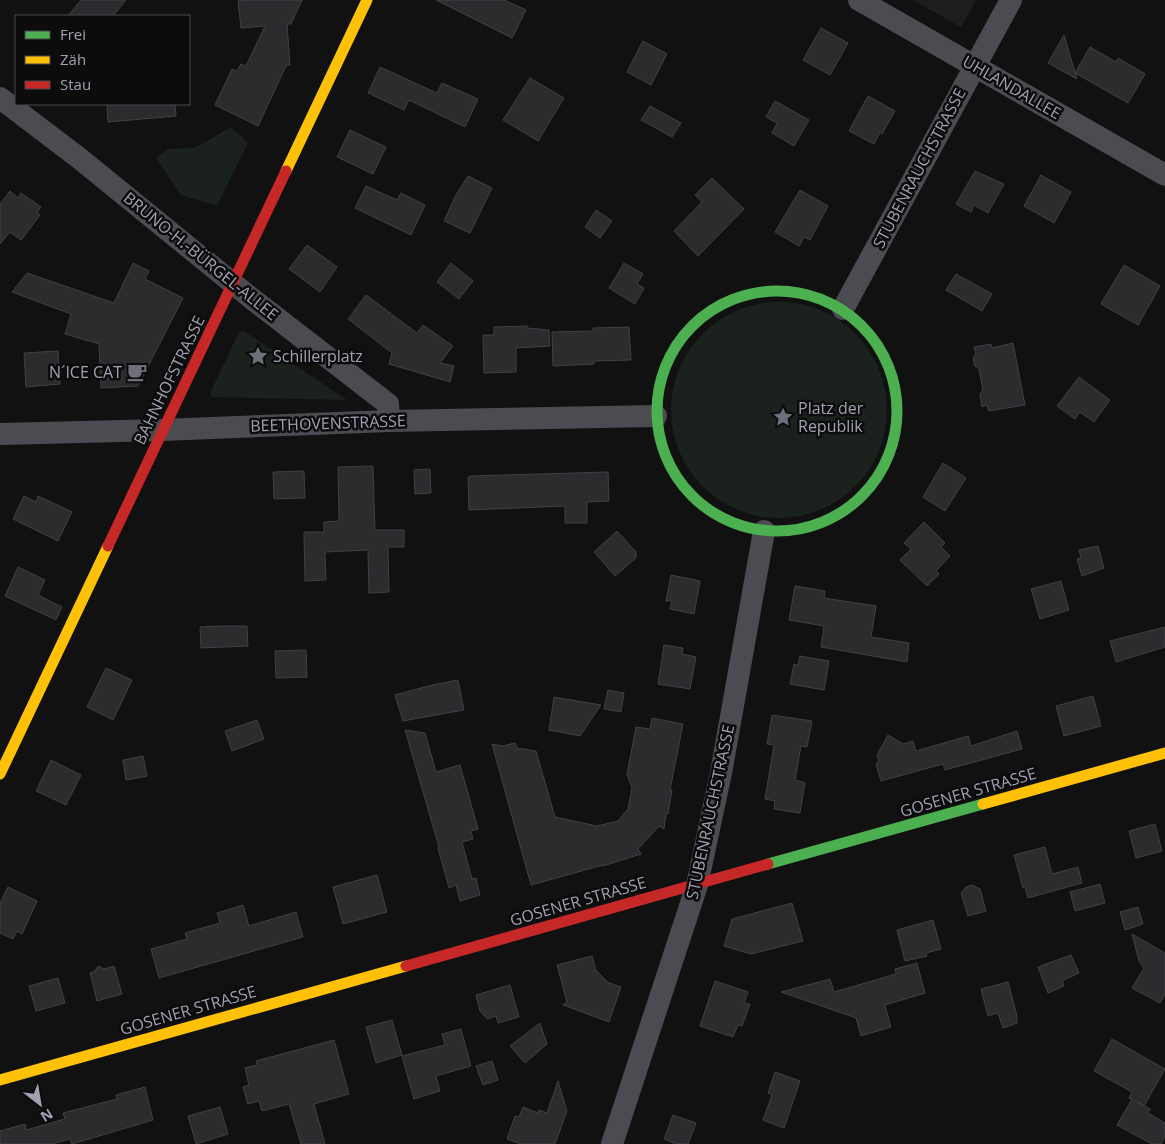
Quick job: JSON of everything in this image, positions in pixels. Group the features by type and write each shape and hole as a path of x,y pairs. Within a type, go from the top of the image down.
{"street":[{"name":"BAHNHOFSTRASSE","path":"0,774 367,0"},
{"name":"UHLANDALLEE","path":"859,0 1165,175"},
{"name":"STUBENRAUCHSTRASSE","path":"843,309 1010,0"},
{"name":"BRUNO-H.-BÜRGEL-ALLEE","path":"0,98 73,153 388,404 389,421"},
{"path":"789,290 821,298 843,309 863,326 879,346 890,369 897,394 897,420 894,441 876,480 847,508 830,519 798,529 764,530 742,526 715,514 698,502 684,487 670,466 660,441 656,416 659,386 668,358 684,333 706,313 721,304 755,292 789,290"},
{"name":"BEETHOVENSTRASSE","path":"0,434 389,421 656,416"},
{"name":"STUBENRAUCHSTRASSE","path":"612,1144 697,885 721,772 764,530"},
{"name":"GOSENER STRASSE","path":"0,1080 1165,753"}],"shaded area":[{"path":"913,0 976,0 961,27"},
{"path":"231,127 248,143 217,206 181,195 156,158 168,149 195,148"},
{"name":"Platz der Republik","path":"790,302 820,310 830,315 848,326 863,341 879,369 887,399 887,421 879,451 863,479 848,494 820,510 800,516 768,518 738,510 728,505 710,494 695,479 679,451 673,431 671,399 679,369 684,359 695,341 710,326 738,310 758,304"},
{"path":"244,331 347,400 211,397 211,391 239,332"}],"building":[{"path":"81,0 126,0 114,15 69,15"},
{"path":"302,0 291,24 287,24 290,65 286,66 258,126 215,105 232,69 237,71 241,64 246,66 265,26 241,28 238,1"},
{"path":"436,0 504,0 526,10 512,38"},
{"path":"821,28 848,43 830,75 803,60"},
{"path":"1064,35 1077,79 1048,63"},
{"path":"643,41 667,54 651,85 627,72"},
{"path":"1090,47 1116,62 1118,58 1145,74 1128,103 1075,73"},
{"path":"380,67 437,93 442,83 478,99 465,127 409,100 404,110 368,93"},
{"path":"530,78 564,98 538,141 503,120"},
{"path":"868,96 895,111 874,144 849,131"},
{"path":"775,101 809,120 794,146 772,133 777,123 766,117"},
{"path":"107,105 175,105 176,116 108,122"},
{"path":"650,106 681,123 672,137 641,120"},
{"path":"350,130 386,147 373,174 337,157"},
{"path":"975,171 1004,184 988,213 974,205 971,212 956,204"},
{"path":"1041,175 1071,192 1054,223 1024,206"},
{"path":"468,176 492,188 470,233 444,221 456,195"},
{"path":"712,178 744,209 698,256 674,231 702,202 695,195"},
{"path":"366,186 397,200 401,193 425,205 411,235 355,208"},
{"path":"800,190 828,206 810,240 804,237 799,246 775,232"},
{"path":"10,191 18,198 21,193 41,207 37,213 40,215 21,240 10,232 0,244 0,204"},
{"path":"596,210 612,221 600,238 585,227"},
{"path":"307,245 337,267 320,292 289,269"},
{"path":"133,263 149,271 145,279 183,298 138,386 101,388 99,344 65,334 71,314 12,292 27,273 114,303"},
{"path":"451,263 473,281 459,299 437,282"},
{"path":"624,263 643,274 637,284 644,288 635,304 609,288"},
{"path":"1124,265 1160,286 1138,325 1101,304"},
{"path":"956,274 992,294 982,311 946,290"},
{"path":"366,295 417,333 423,325 453,346 440,363 454,366 450,382 389,364 392,353 348,319"},
{"path":"527,326 527,328 549,330 550,346 516,348 516,372 484,373 483,335 494,335 494,327"},
{"path":"629,327 631,360 594,361 594,364 553,366 552,332 593,331 593,328"},
{"path":"1013,343 1025,405 989,411 987,405 982,407 980,394 983,390 979,369 975,366 973,358 976,354 974,347 991,344 992,348"},
{"path":"58,351 60,384 26,387 24,353"},
{"path":"1079,377 1110,400 1094,422 1080,412 1075,419 1057,406"},
{"path":"943,463 966,478 945,511 923,497"},
{"path":"373,466 375,530 404,530 404,547 388,547 389,592 369,593 368,550 325,552 326,580 305,581 304,532 324,532 324,522 339,521 338,467"},
{"path":"430,469 431,493 415,494 414,470"},
{"path":"304,471 305,498 274,499 273,472"},
{"path":"608,472 609,501 587,502 587,523 565,523 565,506 469,510 468,477 470,476"},
{"path":"24,496 36,502 38,496 72,512 58,541 13,519"},
{"path":"924,522 945,543 941,547 950,556 936,571 939,574 927,586 900,560 911,549 904,543"},
{"path":"617,531 636,552 636,558 615,576 594,552"},
{"path":"1098,546 1104,568 1082,576 1077,559 1081,558 1079,550"},
{"path":"18,567 45,580 38,595 62,607 56,620 5,596"},
{"path":"671,575 700,581 694,614 670,609 672,601 666,601"},
{"path":"1061,581 1069,610 1040,619 1031,589"},
{"path":"795,586 825,591 824,598 876,606 871,637 909,643 907,662 821,647 824,626 789,620"},
{"path":"247,626 248,646 201,648 200,627"},
{"path":"1165,627 1165,647 1116,662 1110,641"},
{"path":"664,645 683,648 682,654 696,657 690,689 658,684"},
{"path":"306,650 307,677 276,678 275,651"},
{"path":"800,656 829,661 824,690 790,684 794,664 798,665"},
{"path":"106,668 132,680 113,720 87,707"},
{"path":"458,680 464,710 403,721 395,695"},
{"path":"608,690 624,693 621,712 604,709"},
{"path":"1093,696 1101,726 1064,736 1056,706"},
{"path":"554,697 601,705 580,736 549,730"},
{"path":"772,715 812,721 807,747 801,746 795,780 805,783 800,813 774,809 775,801 765,799 774,745 767,744"},
{"path":"652,718 683,724 664,829 659,826 638,849 641,854 531,885 492,744 503,746 515,743 517,748 536,751 555,817 597,826 618,821 628,809 632,788 627,774 636,727 650,729"},
{"path":"257,720 264,739 232,751 225,731"},
{"path":"405,730 425,733 436,772 460,765 478,829 471,831 473,839 462,842 472,879 476,878 480,895 460,901 456,885 449,888"},
{"path":"1017,731 1022,749 945,770 943,764 881,781 876,764 879,761 877,755 888,735 903,744 913,741 916,751 968,736 971,746"},
{"path":"143,756 147,776 126,780 123,760"},
{"path":"51,760 81,775 66,805 36,791"},
{"path":"1155,824 1162,851 1136,858 1129,831"},
{"path":"1045,847 1052,874 1078,867 1082,883 1028,898 1025,887 1023,888 1014,855"},
{"path":"377,875 387,912 343,924 333,887"},
{"path":"1100,884 1105,903 1075,911 1070,892"},
{"path":"972,885 980,889 986,911 968,916 961,893 966,887"},
{"path":"8,887 37,901 22,934 17,931 13,939 0,933 0,903"},
{"path":"792,903 803,941 751,954 724,946 732,919"},
{"path":"243,905 249,926 296,912 303,937 159,978 151,949 187,939 185,933 220,923 217,913"},
{"path":"1138,907 1143,924 1125,930 1120,912"},
{"path":"933,920 941,949 926,953 927,956 905,961 897,930"},
{"path":"1132,934 1165,953 1165,994 1160,1003 1132,988 1144,968 1139,961"},
{"path":"1071,955 1079,973 1062,981 1064,986 1048,993 1038,967"},
{"path":"592,956 596,970 607,982 621,987 609,1022 563,1005 567,1002 557,965"},
{"path":"917,963 925,993 885,1005 891,1027 861,1036 856,1018 781,992 830,979 834,992 896,974 895,969"},
{"path":"98,966 104,969 114,966 122,994 97,1001 90,973 95,971"},
{"path":"58,978 65,1003 36,1011 29,986"},
{"path":"715,981 748,992 744,1003 750,1004 742,1026 738,1025 733,1037 700,1026"},
{"path":"1008,982 1017,1016 1017,1023 1003,1028 998,1013 988,1016 981,989"},
{"path":"510,985 519,1017 498,1023 496,1016 487,1019 480,1011 476,995"},
{"path":"392,1020 402,1055 376,1063 366,1027"},
{"path":"540,1023 547,1044 525,1063 510,1046"},
{"path":"461,1029 471,1066 436,1076 440,1091 414,1099 402,1056 445,1045 442,1034"},
{"path":"1112,1039 1165,1069 1144,1106 1150,1109 1148,1113 1165,1123 1165,1136 1161,1144 1152,1144 1117,1125 1132,1099 1129,1098 1132,1092 1094,1071"},
{"path":"334,1040 349,1094 314,1104 325,1144 301,1144 289,1104 262,1111 259,1101 248,1104 243,1087 249,1085 245,1068 257,1065 256,1061"},
{"path":"492,1061 498,1080 483,1085 476,1066"},
{"path":"775,1072 800,1081 784,1128 763,1120 772,1095 768,1093"},
{"path":"558,1081 567,1111 555,1144 521,1144 507,1139 515,1116 519,1117 523,1107 538,1113 539,1110 547,1113"},
{"path":"145,1087 153,1120 72,1144 70,1139 53,1144 0,1144 0,1131 25,1124 26,1130 65,1119 63,1113 117,1099 116,1095"},
{"path":"220,1107 228,1134 196,1144 188,1116"},
{"path":"673,1115 696,1123 688,1144 676,1144 664,1139"}],"traffic: fast":[{"path":"765,291 789,291 812,296 834,305 862,326 877,344 888,365 895,388 897,411 895,434 888,457 877,478 862,496 834,517 812,526 789,531 765,531 742,526 720,517 701,504 684,487 671,468 662,446 657,423 657,399 662,376 671,354 684,335 701,318 720,305 742,296 765,291"},
{"path":"768,864 983,804"}],"traffic: slow":[{"path":"286,171 367,0"},
{"path":"0,774 108,546"},
{"path":"983,804 1165,753"},
{"path":"0,1080 406,966"}],"traffic: jam":[{"path":"108,546 286,171"},
{"path":"406,966 768,864"}],"place":[{"name":"Schillerplatz","path":"258,356"},
{"name":"N´ICE CAT","path":"137,372"},
{"name":"Platz der Republik","path":"783,417"}]}
